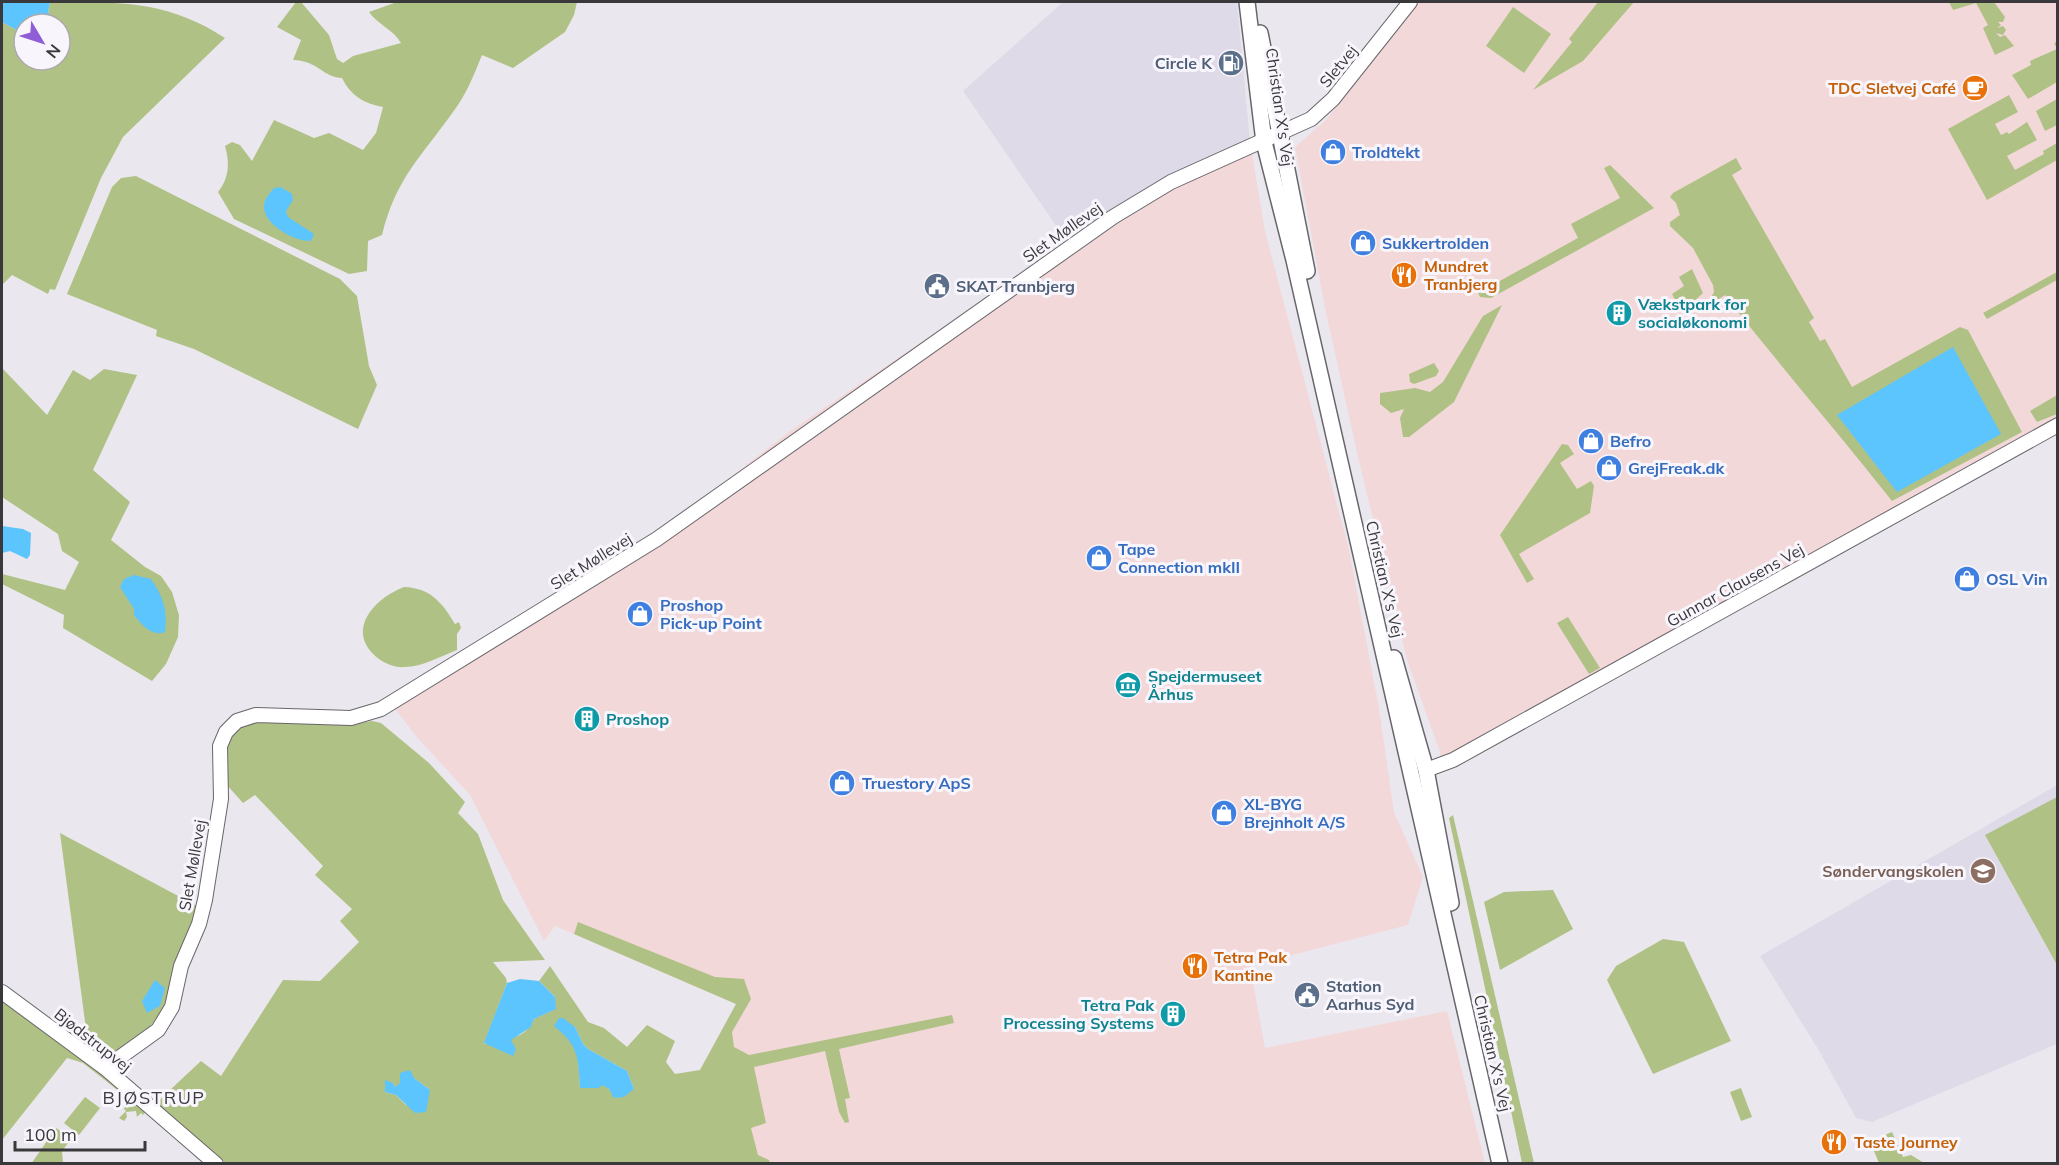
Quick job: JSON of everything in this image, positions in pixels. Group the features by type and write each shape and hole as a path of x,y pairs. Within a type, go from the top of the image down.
{"main road":[{"name":"Christian X's Vej","path":"1247,2 1264,142 1294,260 1500,1164"},
{"name":"Christian X's Vej","path":"1255,2 1279,136 1392,646 1426,770 1454,920 1510,1164"},
{"path":"1385,660 1416,763 1426,770 1418,777 1415,790"}],"street":[{"name":"Sletvej","path":"1264,142 1311,119 1327,105 1410,2"},
{"name":"Slet Møllevej","path":"105,1068 158,1030 172,1007 181,966 199,924 205,900 221,799 220,746 226,732 237,721 256,715 275,714 351,718 381,709 657,539 1113,217 1171,182 1264,142"},
{"name":"Gunnar Clausens Vej","path":"1426,770 1453,760 2058,425"},
{"name":"Bjødstrupvej","path":"2,992 105,1068 216,1164"}],"shaded area":[{"path":"1063,2 1237,2 1250,142 1068,243 963,91"},
{"path":"1418,2 2057,2 2057,425 1442,766 1440,752 1407,660 1358,457 1325,308 1295,147 1326,120"},
{"path":"1250,142 1265,231 1349,550 1379,708 1394,812 1423,877 1408,925 1250,966 1265,1048 1447,1011 1485,1163 714,1163 700,1070 736,1004 555,926 544,941 470,795 415,735 388,699 660,532 790,431 1027,271"},
{"name":"Søndervangskolen","path":"2057,785 2057,1044 1872,1122 1856,1118 1818,1049 1760,956"}],"green space":[{"path":"50,2 98,2 142,6 183,16 225,38 123,137 101,178 55,290 50,289 48,294 12,275 2,285 2,22 12,27 12,72 72,72 72,12 48,12"},
{"path":"296,2 301,2 329,35 337,59 343,63 353,56 401,43 369,12 397,2 577,2 574,15 565,32 513,68 482,55 462,99 402,183 394,198 382,235 368,241 367,271 349,274 234,219 218,192 228,170 225,146 232,142 240,145 252,161 274,120 314,138 329,133 363,150 376,133 383,107 358,98 342,78 330,75 309,63 293,60 301,40 277,27"},
{"path":"1598,2 1634,2 1583,61 1533,90 1572,42 1569,39"},
{"path":"1949,2 1994,2 2005,17 2003,22 1998,22 2001,25 1997,28 2003,26 2006,30 2003,35 1996,33 2000,37 2005,35 2014,46 1995,55 1983,28 1988,25 1976,3 1953,10"},
{"path":"1513,7 1551,34 1524,73 1486,46"},
{"path":"2057,49 2057,82 2028,99 2012,75 2031,65 2030,61"},
{"path":"2009,95 2018,112 1995,124 2001,135 2007,132 2009,134 2027,122 2037,140 2007,156 2015,170 2044,154 2043,151 2057,143 2057,160 1987,200 1948,129"},
{"path":"2057,99 2057,125 2045,131 2036,111"},
{"path":"1736,158 1742,169 1732,175 1814,318 1809,322 1820,341 1825,339 1852,387 1960,327 1968,330 2022,432 1892,501 1725,295 1710,305 1708,303 1714,292 1713,285 1693,248 1670,226 1670,222 1680,215 1676,203 1670,197 1673,193"},
{"path":"1610,165 1654,208 1491,298 1480,297 1478,293 1578,238 1571,224 1620,198 1604,168"},
{"path":"136,176 340,279 357,296 369,366 377,385 358,429 194,349 156,336 157,330 67,294 112,187 121,178"},
{"path":"1692,269 1703,293 1682,312 1672,294 1684,286 1679,277"},
{"path":"2057,272 2057,280 1987,319 1983,313"},
{"path":"1502,305 1454,402 1409,437 1403,437 1400,418 1404,409 1391,413 1380,404 1380,393 1415,388 1430,392 1443,382 1483,316"},
{"path":"1434,363 1439,371 1436,376 1414,384 1410,382 1409,374"},
{"path":"2,368 47,415 73,370 90,380 104,369 137,375 93,470 130,502 111,540 145,567 161,576 172,592 179,615 178,637 166,664 152,681 63,628 64,615 2,584 2,574 65,590 79,562 62,551 58,534 2,497"},
{"path":"2057,395 2057,414 2037,422 2030,411"},
{"path":"1562,444 1568,445 1574,454 1560,463 1577,489 1591,481 1594,486 1590,513 1519,554 1534,579 1527,583 1500,535"},
{"path":"404,587 428,593 440,603 455,624 459,622 461,628 457,634 457,650 425,663 402,667 382,661 369,649 363,628 367,617 382,600"},
{"path":"1568,617 1600,668 1589,674 1557,623"},
{"path":"256,721 347,725 372,721 381,723 429,763 465,802 458,813 478,834 503,900 545,960 493,962 506,978 507,983 484,1044 520,1035 531,1026 534,1019 555,1009 555,997 539,981 550,966 588,1022 604,1028 627,1047 647,1025 675,1041 666,1062 675,1074 700,1070 736,1004 574,934 578,922 715,977 744,979 751,999 732,1032 734,1047 749,1055 952,1015 954,1023 839,1049 850,1098 845,1099 849,1122 845,1123 839,1112 825,1051 754,1067 766,1123 751,1128 758,1155 769,1160 770,1163 225,1163 155,1104 201,1061 221,1076 283,980 320,981 359,942 340,921 352,909 315,875 323,866 255,795 243,803 226,784 228,744 231,736 245,725","holes":["575,1027 588,1049 627,1071 634,1089 615,1098 602,1084 599,1088 580,1088 578,1055 571,1039","414,1078 430,1090 406,1105 396,1095 385,1092 393,1083 395,1088"]},
{"path":"2057,797 2057,965 1985,835"},
{"path":"1453,815 1534,1163 1522,1163 1449,818"},
{"path":"60,833 197,906 182,966 165,1004 141,1036 125,1048 109,1055 96,1053 76,1038 86,1029"},
{"path":"1553,890 1573,929 1500,970 1484,902 1504,892"},
{"path":"1663,939 1684,942 1731,1041 1653,1074 1607,980 1616,966"},
{"path":"2,1000 25,1013 148,1108 143,1115 141,1113 137,1117 136,1111 126,1112 127,1117 124,1121 119,1118 126,1111 124,1109 129,1099 83,1063 67,1058 2,1140"},
{"path":"1741,1088 1752,1117 1741,1121 1730,1092"},
{"path":"85,1097 100,1108 79,1135 64,1123"},
{"path":"56,1128 72,1138 62,1151 63,1163 31,1164"},
{"path":"1892,1132 1903,1157 1911,1155 1924,1163 1879,1163 1871,1144 1873,1140"}],"water":[{"path":"2,2 50,2 48,12 12,12 12,27 2,22"},
{"path":"281,187 292,194 293,200 286,211 288,217 314,234 311,241 304,241 289,235 268,219 265,212 265,200 274,188"},
{"path":"1953,347 2001,434 1897,492 1837,415"},
{"path":"2,526 23,529 31,533 30,555 27,559 10,551 2,553"},
{"path":"134,575 151,579 159,592 165,610 165,632 152,631 134,615 134,609 120,587 124,579"},
{"path":"520,979 539,981 555,997 556,1009 534,1019 531,1027 511,1040 516,1049 513,1056 484,1043 507,983"},
{"path":"155,980 165,988 160,1006 147,1013 142,1001"},
{"path":"559,1018 563,1018 575,1027 588,1049 627,1071 634,1089 624,1097 614,1098 609,1089 602,1085 599,1088 580,1088 576,1053 573,1046 554,1026"},
{"path":"410,1070 414,1078 430,1090 426,1112 415,1113 396,1095 385,1092 385,1080 393,1083 395,1087 400,1083 400,1073"}],"place":[{"name":"Circle K","path":"1231,63"},
{"name":"TDC Sletvej Café","path":"1975,88"},
{"name":"Troldtekt","path":"1333,152"},
{"name":"Sukkertrolden","path":"1363,243"},
{"name":"Mundret Tranbjerg","path":"1404,275"},
{"name":"SKAT Tranbjerg","path":"937,286"},
{"name":"Vækstpark for socialøkonomi","path":"1619,313"},
{"name":"Befro","path":"1591,441"},
{"name":"GrejFreak.dk","path":"1609,468"},
{"name":"Tape Connection mkII","path":"1099,558"},
{"name":"OSL Vin","path":"1967,579"},
{"name":"Proshop Pick-up Point","path":"640,614"},
{"name":"Spejdermuseet Århus","path":"1128,685"},
{"name":"Proshop","path":"587,719"},
{"name":"Truestory ApS","path":"842,783"},
{"name":"XL-BYG Brejnholt A/S","path":"1224,813"},
{"name":"Søndervangskolen","path":"1983,871"},
{"name":"Tetra Pak Kantine","path":"1195,966"},
{"name":"Station Aarhus Syd","path":"1307,995"},
{"name":"Tetra Pak Processing Systems","path":"1173,1014"},
{"name":"Taste Journey","path":"1834,1142"}],"district":[{"name":"BJØSTRUP","path":"154,1098"}]}
